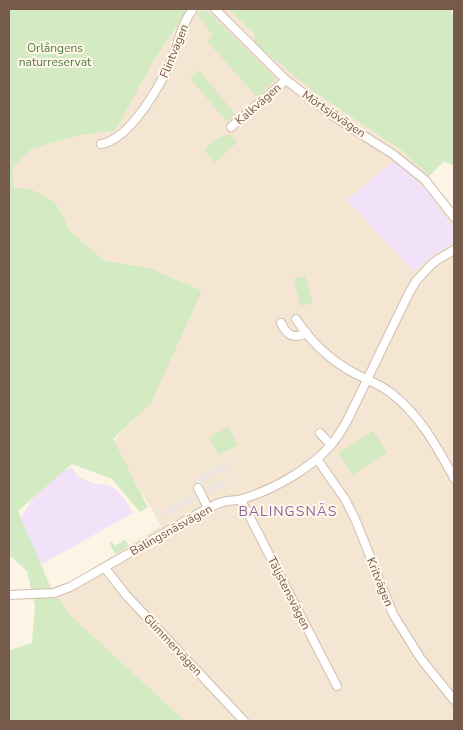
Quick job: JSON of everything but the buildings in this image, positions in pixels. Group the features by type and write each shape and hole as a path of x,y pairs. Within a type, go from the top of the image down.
{"street":[{"name":"Flintvägen","path":"101,144 118,137 157,96 184,24 194,9"},
{"name":"Mörtsjövägen","path":"215,9 286,80 333,116 388,151 426,180 454,217"},
{"name":"Kalkvägen","path":"231,127 286,80"},
{"name":"Balingsnäsvägen","path":"9,595 54,593 70,587 208,508 223,502 241,500 279,484 303,470 331,445 348,419 416,281 437,260 454,250"},
{"path":"296,319 318,346 335,361 354,373 385,388 414,413 436,445 454,478"},
{"path":"281,323 290,335 295,336 307,333"},
{"path":"320,432 331,445"},
{"name":"Kritvägen","path":"317,459 345,499 356,521 393,614 421,659 454,700"},
{"path":"198,488 208,508"},
{"name":"Täljstensvägen","path":"241,500 336,686"},
{"name":"Glimmervägen","path":"105,568 126,595 244,721"}],"shaded area":[{"path":"188,9 228,9 314,92 401,150 429,176 454,208 454,721 185,721 71,616 51,588 72,581 161,526 126,465 119,459 113,446 120,433 151,403 202,291 150,268 105,261 71,232 55,202 31,189 14,189 13,154 81,135 115,131 153,62"},
{"path":"394,161 429,193 454,228 454,243 430,257 414,272 347,200"},
{"path":"227,461 230,467 196,485 193,480"},
{"path":"72,467 78,477 95,484 108,485 114,488 123,497 133,513 42,564 17,525 43,481"},
{"path":"225,478 228,483 208,494 205,488"},
{"path":"195,493 198,499 164,517 161,512"}],"green space":[{"name":"Orlångens naturreservat","path":"9,9 188,9 153,62 115,131 81,135 31,149 13,168 14,188 31,189 55,202 71,232 105,261 150,268 202,291 151,403 113,439 148,507 140,512 112,479 72,464 18,511 51,588 71,616 185,721 9,721 9,652 32,643 35,606 27,571 9,555"},
{"path":"205,9 276,79 257,97 207,41 213,35 196,14"},
{"path":"228,9 451,9 454,21 454,166 444,161 429,176 401,150 314,92 255,43 254,33"},
{"path":"199,70 235,114 227,122 190,78"},
{"path":"229,134 237,142 215,163 204,150 215,139"},
{"path":"305,276 313,303 301,306 293,279"},
{"path":"228,427 238,445 219,455 209,437"},
{"path":"373,431 387,452 352,475 338,453"},
{"path":"125,540 129,546 115,554 109,543 112,542 115,546"}],"district":[{"name":"BALINGSNÄS","path":"288,511"}]}
